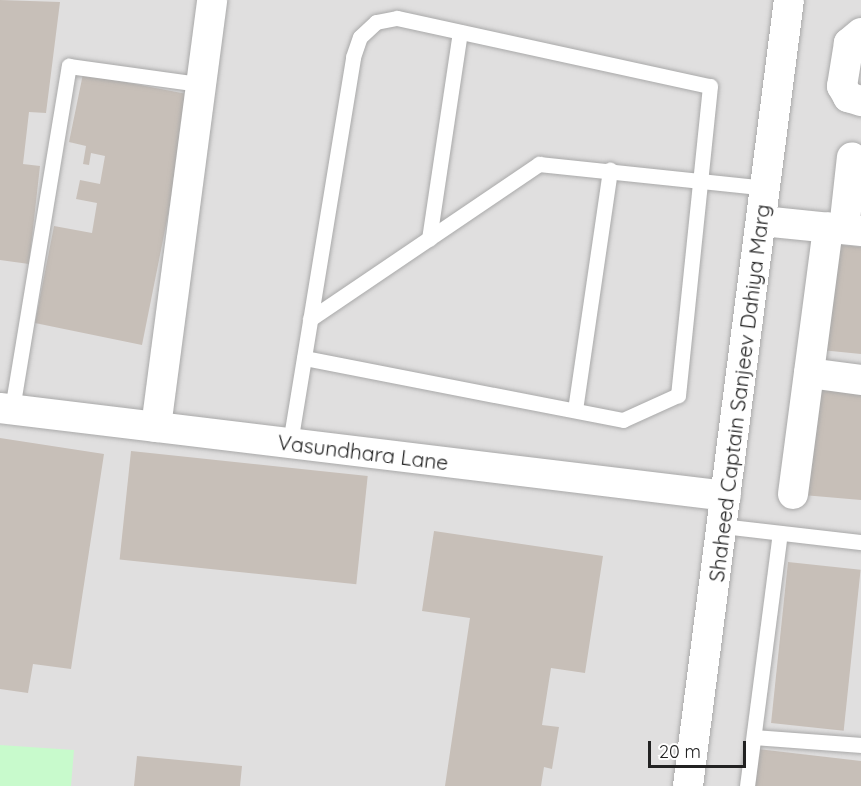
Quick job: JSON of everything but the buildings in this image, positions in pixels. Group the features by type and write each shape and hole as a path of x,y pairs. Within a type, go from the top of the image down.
{"street":[{"path":"156,427 198,84 212,0"},
{"name":"Shaheed Captain Sanjeev Dahiya Marg","path":"688,786 789,0"},
{"path":"861,33 849,43 842,86 848,97 861,101"},
{"path":"793,494 809,373 844,229 852,157"},
{"path":"762,221 844,229"},
{"path":"809,373 861,380"},
{"name":"Vasundhara Lane","path":"6,408 726,496"}],"lane":[{"path":"290,443 353,57 360,37 376,22 397,18 710,86 678,396 623,420 304,358"},
{"path":"429,239 460,32"},
{"path":"6,408 69,66 198,84"},
{"path":"310,319 539,164 701,178 766,188"},
{"path":"575,410 610,170"},
{"path":"722,526 861,542"},
{"path":"747,786 780,533"},
{"path":"754,737 861,745"}],"shaded area":[{"path":"0,0 861,0 861,786 0,786"}],"green space":[{"path":"0,745 74,750 71,786 0,786"}]}
